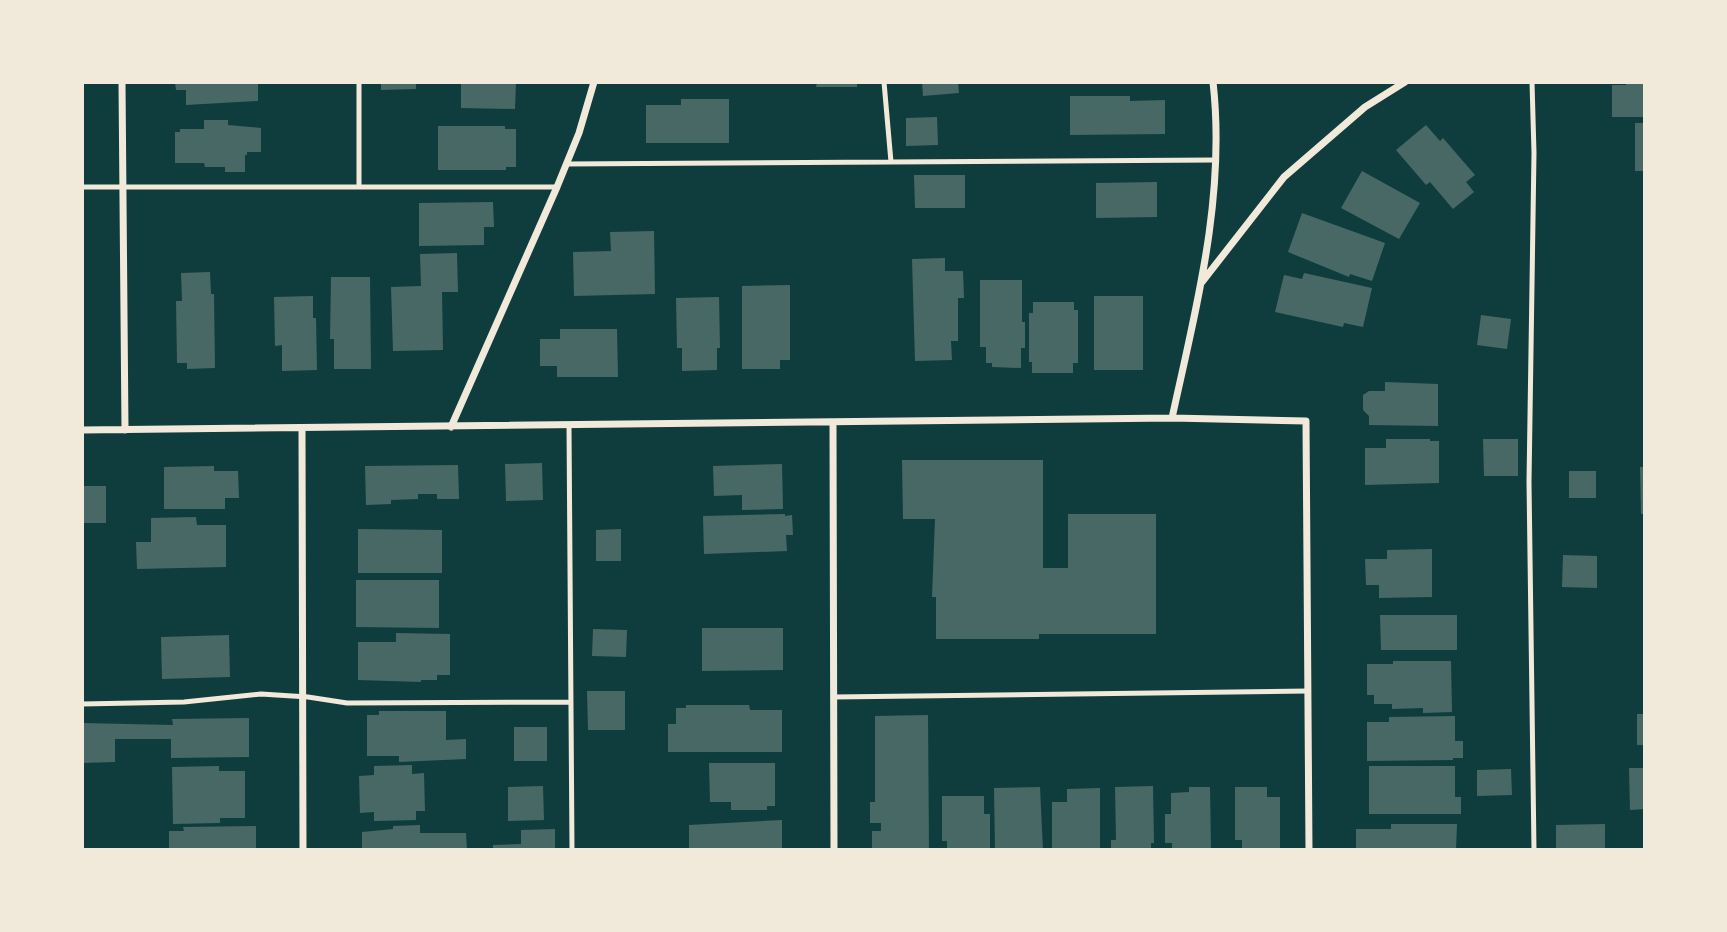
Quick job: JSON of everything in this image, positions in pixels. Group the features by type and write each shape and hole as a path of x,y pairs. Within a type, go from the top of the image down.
{"street":[{"path":"122,82 125,430"},
{"path":"451,427 557,187 579,133 594,82"},
{"path":"1171,418 1202,283 1212,222 1216,134 1213,82"},
{"path":"1202,283 1284,177 1365,107 1405,82"},
{"path":"82,429 1171,418 1306,421 1309,850"},
{"path":"833,422 834,850"},
{"path":"302,428 303,850"}],"lane":[{"path":"359,82 359,187"},
{"path":"884,82 891,162"},
{"path":"1532,82 1534,153 1529,482 1534,850"},
{"path":"566,164 1215,160"},
{"path":"82,187 557,187"},
{"path":"569,425 572,850"},
{"path":"834,697 1308,691"},
{"path":"82,704 184,702 261,694 303,696 347,703 571,702"}],"building":[{"path":"175,82 258,82 258,101 186,105 186,90 176,90"},
{"path":"381,82 416,82 416,89 381,90"},
{"path":"461,82 516,82 515,109 461,108"},
{"path":"817,82 857,82 857,87 816,87"},
{"path":"922,82 958,82 959,93 923,96"},
{"path":"1626,82 1645,82 1645,117 1612,117 1612,85 1626,85"},
{"path":"1070,96 1130,96 1130,101 1165,100 1165,134 1070,135"},
{"path":"681,99 729,99 729,143 646,143 646,105 681,105"},
{"path":"937,117 938,145 906,146 906,118"},
{"path":"204,120 228,120 228,125 261,128 261,152 247,152 245,172 225,172 225,167 205,167 204,163 175,163 175,132 180,132 180,129 204,129"},
{"path":"1635,123 1645,123 1645,171 1635,171"},
{"path":"1426,125 1440,141 1443,138 1475,175 1466,182 1474,192 1453,209 1430,182 1426,185 1396,150"},
{"path":"438,126 505,126 505,129 516,129 516,167 506,167 506,170 438,170"},
{"path":"1362,171 1420,203 1399,239 1341,208"},
{"path":"914,175 965,175 965,208 915,208"},
{"path":"1157,182 1157,217 1096,218 1096,183"},
{"path":"493,202 494,227 484,227 484,245 419,246 419,203"},
{"path":"1302,213 1385,243 1372,281 1350,274 1349,277 1288,252"},
{"path":"654,231 655,294 574,296 573,252 611,251 610,232"},
{"path":"457,253 458,292 442,292 443,350 393,351 391,287 421,286 420,254"},
{"path":"945,258 945,271 963,271 964,298 958,298 958,341 951,341 952,360 915,361 912,259"},
{"path":"210,272 211,294 214,294 215,368 187,369 187,363 177,363 176,301 182,301 181,273"},
{"path":"1304,273 1372,288 1363,327 1344,323 1343,327 1275,312 1284,275 1302,279"},
{"path":"331,277 370,277 371,369 334,369 334,339 330,339"},
{"path":"980,280 1022,280 1025,348 1021,348 1021,368 992,367 992,363 986,363 986,347 980,347"},
{"path":"790,285 790,360 780,360 780,369 742,369 742,286"},
{"path":"313,296 317,370 282,371 282,345 275,346 274,297"},
{"path":"1094,296 1143,296 1143,370 1094,370"},
{"path":"719,297 720,348 717,348 717,370 682,371 682,348 677,348 676,298"},
{"path":"1033,302 1074,302 1074,310 1078,310 1078,363 1073,363 1073,373 1032,373 1032,362 1029,362 1029,313 1033,313"},
{"path":"1481,315 1511,319 1507,349 1477,345"},
{"path":"560,329 617,329 618,377 557,377 557,366 540,366 540,339 560,339"},
{"path":"1385,382 1438,384 1438,426 1369,425 1369,416 1363,410 1363,395 1369,391 1385,391"},
{"path":"1386,439 1439,441 1439,483 1365,485 1365,448 1386,448"},
{"path":"1483,439 1518,439 1518,476 1484,476"},
{"path":"902,460 1043,460 1043,568 1068,568 1068,514 1156,514 1156,634 1039,634 1039,639 936,639 936,597 932,597 935,519 903,519"},
{"path":"542,463 543,500 506,501 505,464"},
{"path":"782,464 783,509 742,510 742,495 714,496 713,466"},
{"path":"458,465 459,499 437,499 437,494 418,494 418,499 391,500 391,504 366,505 365,466"},
{"path":"214,466 214,471 238,471 239,498 225,498 225,509 164,509 164,467"},
{"path":"1640,467 1645,467 1645,514 1641,514"},
{"path":"1569,471 1596,471 1596,498 1569,498"},
{"path":"82,486 106,486 106,523 82,523"},
{"path":"792,515 793,535 786,535 787,551 704,554 703,516"},
{"path":"196,517 197,525 226,525 226,567 137,569 136,542 151,542 151,518"},
{"path":"358,529 442,530 442,573 358,573"},
{"path":"621,529 621,561 596,561 596,530"},
{"path":"1432,549 1432,597 1379,598 1379,585 1366,585 1365,559 1387,559 1387,550"},
{"path":"1563,555 1597,556 1597,588 1562,587"},
{"path":"356,580 439,580 439,628 356,627"},
{"path":"1380,615 1457,615 1457,650 1381,650"},
{"path":"702,628 783,628 783,670 702,671"},
{"path":"593,629 627,630 626,657 592,656"},
{"path":"396,633 450,634 450,675 437,675 437,680 421,682 358,680 358,642 396,642"},
{"path":"229,635 230,677 162,679 161,637"},
{"path":"1393,661 1451,661 1452,712 1423,713 1423,708 1392,709 1392,704 1374,704 1374,695 1367,695 1367,664 1393,664"},
{"path":"587,691 625,691 625,730 588,730"},
{"path":"686,705 749,705 750,710 782,710 782,752 668,752 668,724 676,724 676,708 686,708"},
{"path":"379,711 446,711 446,740 466,739 466,759 399,762 399,756 367,756 367,715 379,715"},
{"path":"1637,714 1645,714 1645,745 1637,745"},
{"path":"928,715 929,850 872,850 872,831 881,831 881,823 870,823 870,802 875,802 875,716"},
{"path":"1455,716 1455,741 1463,741 1463,758 1367,761 1367,722 1389,722 1389,717"},
{"path":"249,718 249,757 171,758 171,739 115,739 115,762 82,763 82,723 173,725 172,719"},
{"path":"514,727 547,727 547,761 514,761"},
{"path":"709,763 775,763 775,806 767,806 767,810 731,810 731,802 710,802"},
{"path":"412,765 412,774 424,773 425,811 416,811 416,820 374,821 374,812 360,813 359,776 374,775 374,766"},
{"path":"219,766 219,771 245,771 245,818 220,818 220,823 173,824 172,767"},
{"path":"1369,766 1455,766 1455,797 1461,797 1461,814 1369,814"},
{"path":"1629,768 1645,768 1645,809 1630,810"},
{"path":"1511,769 1512,795 1477,796 1477,770"},
{"path":"543,786 544,820 508,821 508,787"},
{"path":"1153,786 1154,843 1151,843 1151,850 1111,850 1111,840 1116,840 1115,787"},
{"path":"1040,787 1043,850 995,850 994,788"},
{"path":"1189,787 1210,787 1211,850 1172,850 1172,843 1165,843 1165,814 1171,814 1171,793 1189,792"},
{"path":"1235,787 1267,787 1267,797 1280,797 1280,850 1242,850 1242,840 1235,840"},
{"path":"1100,788 1100,850 1052,850 1052,802 1067,802 1067,789"},
{"path":"942,796 984,796 984,814 990,814 990,850 947,850 947,841 942,841"},
{"path":"782,820 782,850 689,850 689,825"},
{"path":"1391,824 1457,824 1456,850 1356,850 1356,829 1391,829"},
{"path":"1605,824 1605,850 1556,850 1556,825"},
{"path":"420,825 420,833 466,833 467,850 362,850 362,832 393,829 393,826"},
{"path":"256,826 256,850 169,850 169,831 184,831 183,827"},
{"path":"555,829 555,850 493,850 493,845 521,844 521,830"}]}
